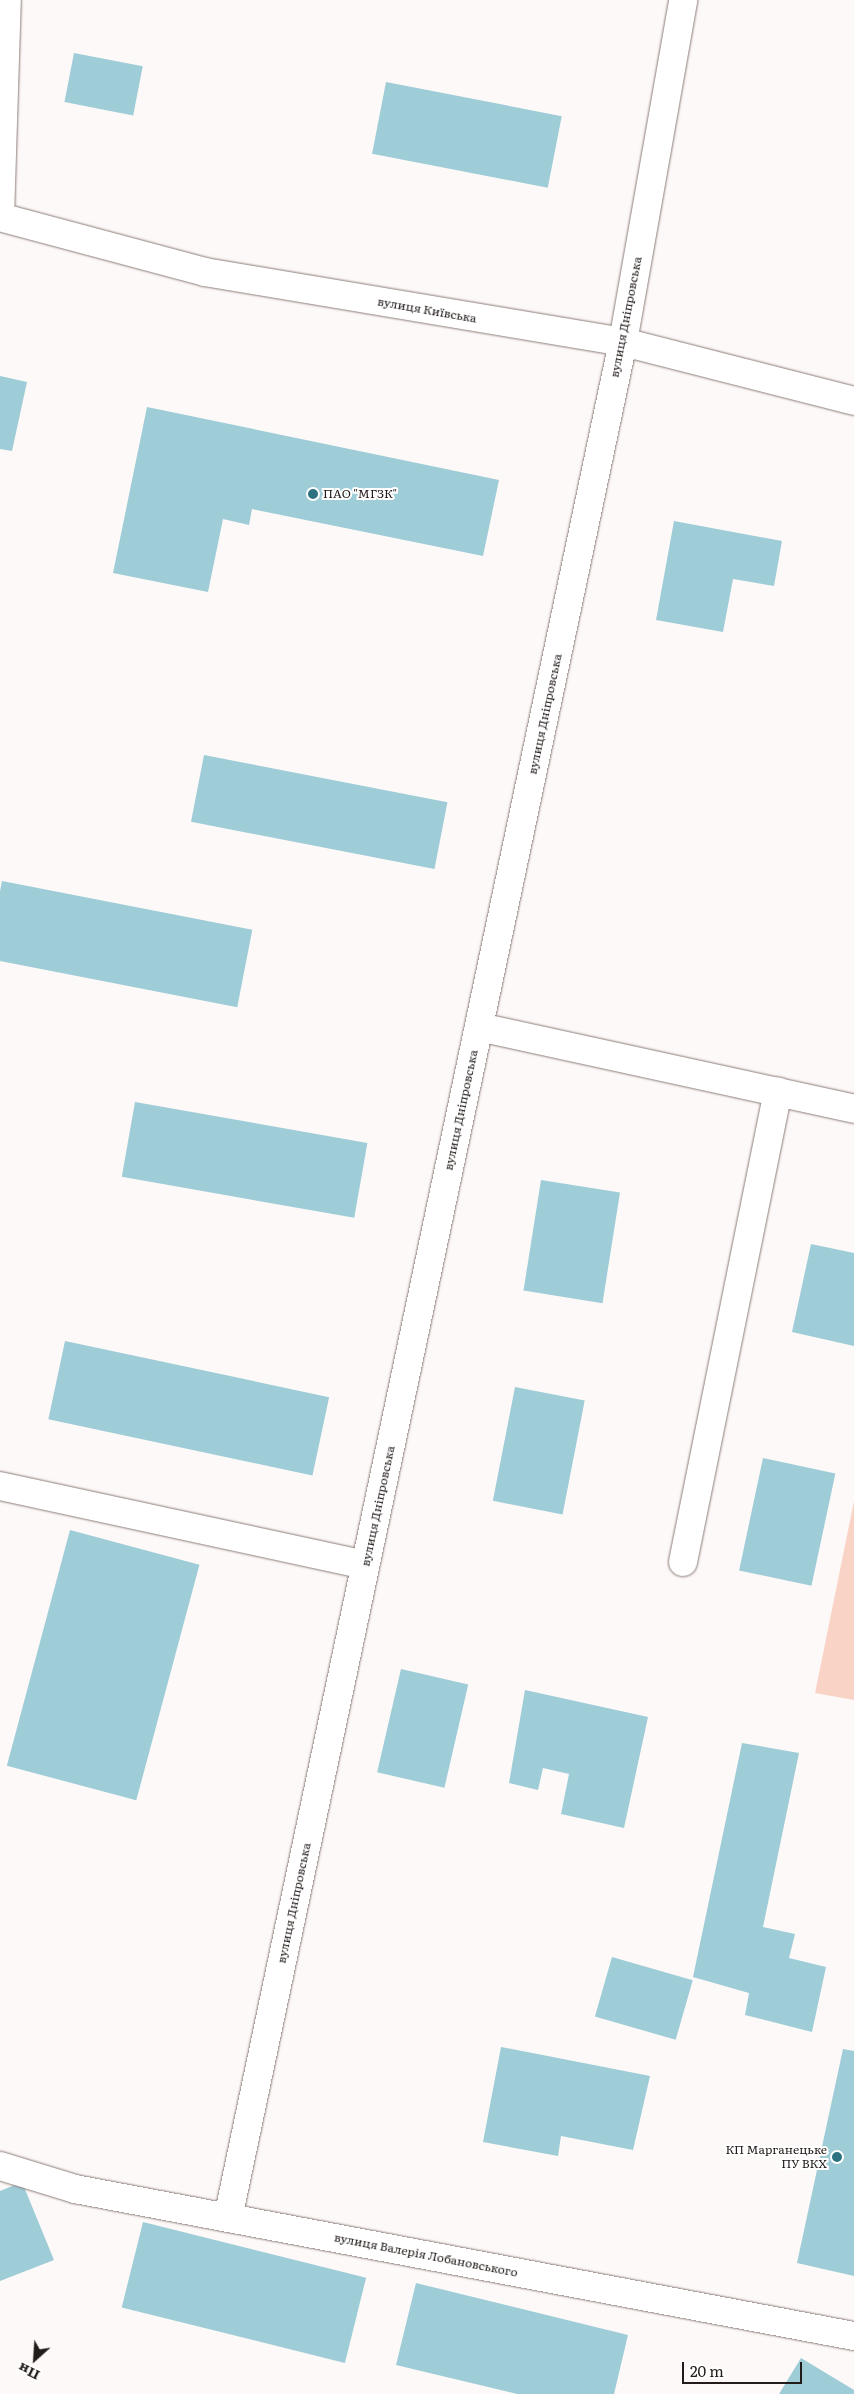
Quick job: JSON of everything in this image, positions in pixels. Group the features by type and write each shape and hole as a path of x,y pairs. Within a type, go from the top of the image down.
{"street":[{"path":"0,217 7,0"},
{"name":"вулиця Дніпровська","path":"228,2218 623,342 683,0"},
{"name":"вулиця Київська","path":"0,217 205,272 623,342 854,401"},
{"path":"479,1027 854,1109"},
{"path":"683,1562 778,1092"},
{"path":"0,1486 365,1565"},
{"name":"вулиця Валерія Лобановського","path":"0,2166 75,2190 854,2336"}],"shaded area":[{"path":"854,1501 854,1700 815,1693"}],"building":[{"path":"74,53 143,66 133,115 64,102"},
{"path":"386,82 562,116 548,188 372,154"},
{"path":"0,376 27,382 12,451 0,449"},
{"name":"ПАО \"МГЗК\"","path":"147,407 499,480 483,556 252,509 249,525 223,519 208,592 113,573"},
{"path":"674,521 782,541 774,586 733,579 723,632 656,620"},
{"path":"204,755 447,802 434,869 191,822"},
{"path":"2,881 252,930 237,1007 0,961 0,891"},
{"path":"135,1102 367,1143 354,1218 122,1177"},
{"path":"541,1180 620,1193 602,1303 523,1291"},
{"path":"811,1244 854,1253 854,1346 792,1332"},
{"path":"65,1341 329,1397 312,1475 48,1419"},
{"path":"515,1387 585,1401 563,1514 493,1501"},
{"path":"763,1458 835,1473 811,1586 739,1570"},
{"path":"70,1530 199,1565 136,1800 7,1766"},
{"path":"401,1669 468,1685 444,1788 377,1772"},
{"path":"525,1690 648,1717 624,1828 561,1814 569,1774 543,1768 538,1790 509,1783"},
{"path":"742,1743 799,1753 763,1927 795,1934 789,1958 826,1967 812,2032 745,2015 749,1993 693,1977"},
{"path":"612,1957 693,1980 676,2040 595,2017"},
{"path":"501,2047 650,2076 633,2150 561,2136 558,2156 483,2142"},
{"name":"КП Марганецьке ПУ ВКХ","path":"843,2049 854,2051 854,2276 797,2263"},
{"path":"22,2182 54,2260 0,2281 0,2191"},
{"path":"143,2222 366,2278 345,2363 122,2307"},
{"path":"416,2283 628,2335 614,2394 517,2394 396,2365"},
{"path":"801,2358 854,2390 854,2394 779,2394"}],"place":[{"name":"ПАО \"МГЗК\"","path":"313,494"},
{"name":"КП Марганецьке ПУ ВКХ","path":"837,2157"}]}
